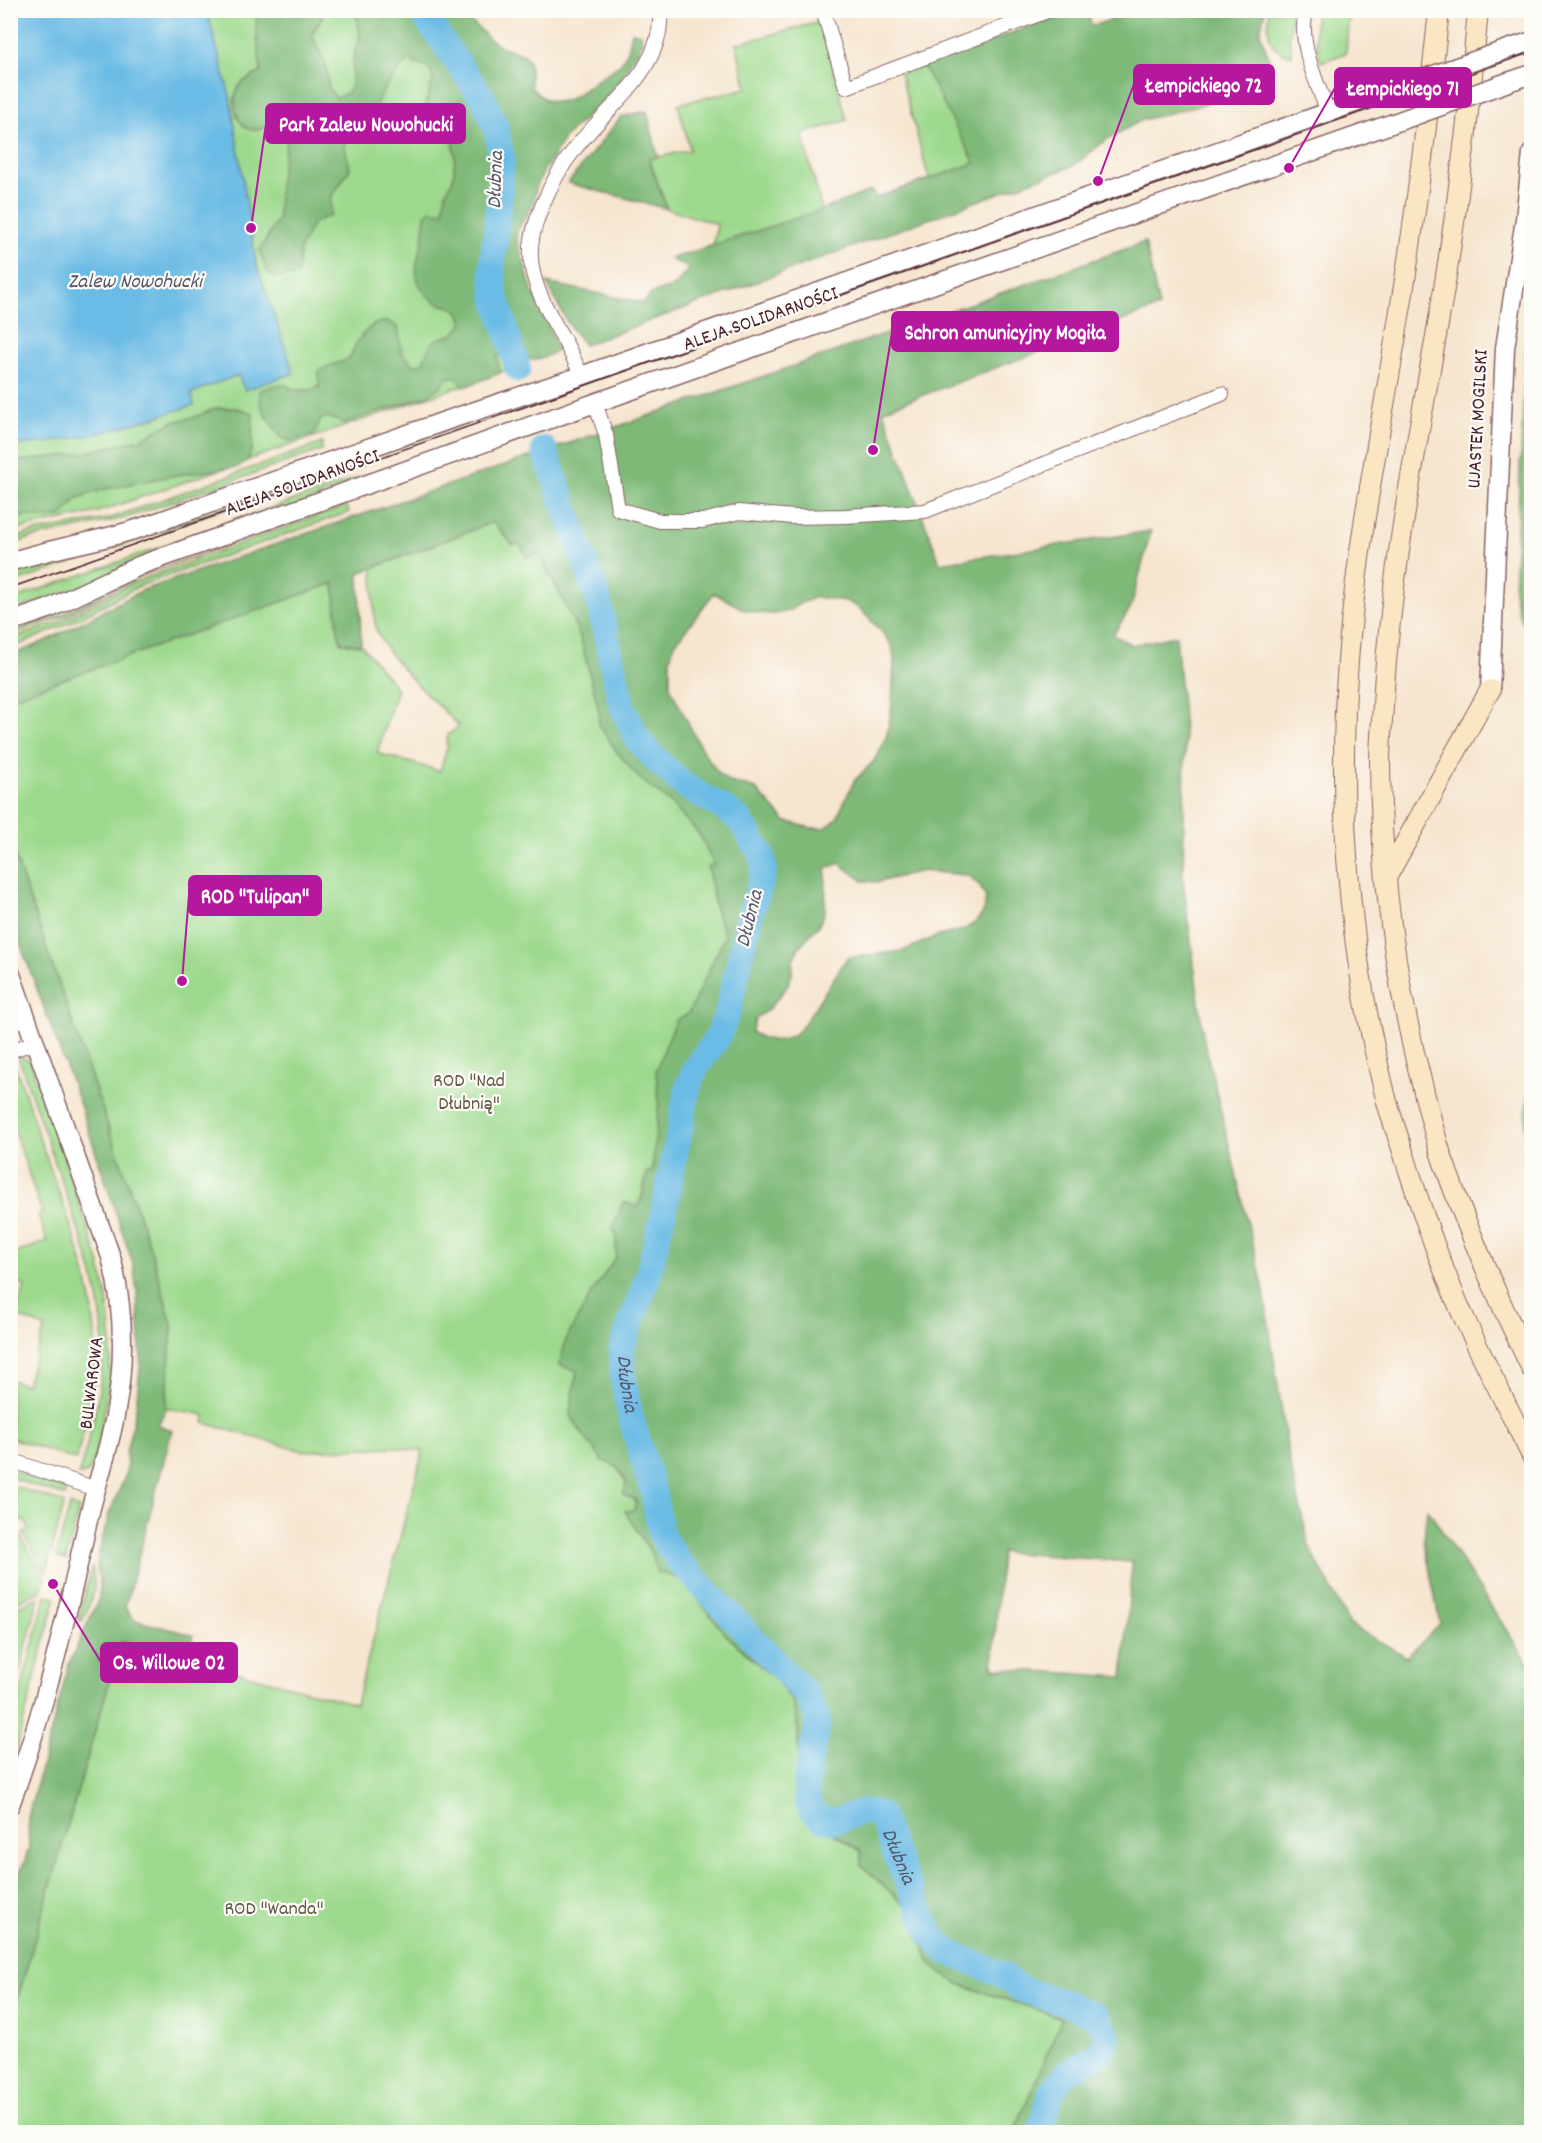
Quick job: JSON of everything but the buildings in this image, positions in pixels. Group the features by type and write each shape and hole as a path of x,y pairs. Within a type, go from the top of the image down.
{"main road":[{"path":"1439,10 1424,154 1354,589 1346,700 1347,854 1362,987 1384,1094 1440,1262 1467,1324 1532,1456"},
{"path":"1478,10 1454,231 1392,597 1380,762 1386,878 1404,1009 1415,1060 1443,1161 1486,1271 1532,1369"},
{"path":"1386,878 1490,690"}],"street":[{"path":"581,376 573,354 539,293 532,268 530,248 533,232 547,194 573,151 647,65 659,33 660,10"},
{"path":"824,10 846,87 1050,10"},
{"path":"1307,10 1304,25 1307,52 1328,112"},
{"name":"ALEJA SOLIDARNOŚCI","path":"10,562 41,551 111,538 581,376 1532,41"},
{"name":"ALEJA SOLIDARNOŚCI","path":"10,622 48,609 141,565 1532,74"},
{"name":"UJASTEK MOGILSKI","path":"1490,690 1505,348 1525,219 1532,153"},
{"path":"595,403 606,435 618,509 660,521 703,521 738,512 803,517 925,511 1222,394"},
{"name":"BULWAROWA","path":"10,972 108,1248 119,1298 122,1332 116,1411 77,1574 32,1740 10,1805"},
{"path":"10,1051 36,1042"},
{"path":"10,1460 96,1489"}],"green space":[{"path":"11,11 417,11 492,272 527,363 98,512 11,531"},
{"path":"257,11 323,11 312,35 326,65 329,89 336,98 347,93 352,82 353,58 360,35 356,11 460,11 492,41 524,55 529,61 531,87 540,96 557,102 573,96 616,68 625,56 632,32 641,34 642,42 639,50 618,86 565,137 543,172 536,188 533,204 517,231 517,240 533,293 543,310 557,350 538,359 530,360 512,355 497,357 500,373 464,387 452,376 427,396 344,423 328,417 321,419 314,435 291,441 283,439 263,410 260,390 277,385 286,385 294,390 311,390 319,387 319,371 350,358 362,335 375,324 383,322 398,327 402,353 414,365 423,363 427,351 436,340 451,335 462,324 457,310 431,299 421,287 416,271 423,239 425,215 430,210 443,212 446,192 453,179 455,156 452,133 447,126 432,121 425,106 433,79 430,69 409,61 384,91 368,127 344,142 350,169 331,198 331,215 313,223 300,249 298,275 275,278 266,270 260,250 278,219 279,185 289,118 282,113 266,127 254,130 242,124 238,118 235,103 237,89 241,84 261,72 256,28"},
{"path":"1071,11 1086,11 1092,26 1137,11 1265,11 1260,32 1273,71 1227,98 1142,120 1109,138 1073,166 584,345 567,322 547,283 644,303 651,294 675,286 689,268 670,259 822,210 872,190 875,198 975,163 923,66"},
{"path":"1269,11 1292,11 1289,39 1292,55 1278,50 1270,40"},
{"path":"1316,11 1352,11 1348,23 1346,53 1321,62 1315,37"},
{"path":"820,22 847,120 802,134 822,210 713,245 717,224 667,209 649,159 690,150 678,104 747,88 736,44"},
{"path":"923,66 976,163 929,179 900,73"},
{"path":"647,111 658,157 649,159 667,209 568,183 621,117"},
{"path":"1145,242 1159,307 883,410 940,563 1151,531 1131,607 1113,635 1132,645 1176,636 1185,742 1183,880 1204,1041 1263,1286 1289,1459 1309,1546 1350,1625 1407,1657 1440,1624 1424,1540 1427,1508 1531,1668 1531,2132 1014,2132 1062,2018 959,1984 942,1974 930,1962 906,1906 861,1865 861,1851 817,1823 801,1809 796,1796 795,1779 799,1760 797,1721 792,1700 774,1678 727,1636 689,1588 690,1586 675,1577 657,1572 653,1556 625,1511 634,1510 636,1503 635,1499 623,1495 627,1482 617,1467 603,1461 578,1428 570,1413 577,1371 559,1365 566,1340 577,1319 616,1257 616,1232 612,1230 623,1202 637,1207 642,1197 647,1172 652,1172 659,1102 656,1070 676,1020 688,1014 725,936 715,908 708,866 714,865 699,834 670,802 639,778 599,725 599,710 580,636 539,555 536,553 527,557 519,543 513,545 493,522 359,573 361,645 342,643 338,632 334,583 11,698 10,656 50,639 143,590","holes":["714,593 743,609 774,614 789,611 816,597 846,601 859,608 892,646 894,660 892,704 887,735 874,761 854,781 836,820 825,828 811,828 785,821 756,789 730,782 719,774 702,750 670,687 670,659 674,645","839,863 863,881 878,882 922,871 967,875 979,885 986,898 983,913 975,923 963,930 935,937 903,951 847,958 800,1030 782,1040 764,1039 751,1032 756,1018 768,1010 787,987 792,974 793,960 799,947 819,925 825,911 826,869","1001,1552 1132,1562 1123,1677 993,1668"]},
{"path":"1531,297 1531,634 1521,620 1514,592 1528,311"},
{"path":"216,408 238,408 253,413 252,448 248,460 238,467 177,475 101,490 78,498 62,516 50,518 27,516 11,519 11,462 83,453 141,439 172,422 195,417"},
{"path":"490,415 11,584 10,573 50,559 118,544"},
{"path":"509,425 60,595 11,611 10,600"},
{"path":"322,443 322,450 125,518 31,538 11,545 11,540 29,533 111,518"},
{"path":"343,503 140,576 65,616 11,635 10,632 56,617 139,576"},
{"path":"346,506 349,512 139,586 69,623 19,645 11,646 11,639 60,622 135,582"},
{"path":"493,522 513,545 518,543 539,555 574,621 599,710 599,725 639,778 670,802 699,834 715,865 708,867 715,908 725,936 688,1014 656,1070 659,1102 652,1172 647,1172 642,1197 637,1207 624,1202 612,1230 616,1232 617,1257 593,1291 566,1340 577,1371 570,1413 603,1461 617,1467 636,1503 634,1510 626,1512 653,1556 657,1572 675,1577 690,1586 727,1636 774,1678 792,1700 797,1721 799,1760 795,1779 817,1823 861,1851 861,1865 906,1906 930,1962 942,1974 959,1984 1062,2018 1014,2132 11,2132 11,2022 121,1641 356,1704 423,1451 393,1447 303,1451 204,1423 205,1415 166,1408 172,1325 151,1250 11,845 10,698 334,583 341,643 361,645 397,689 377,753 440,771 448,745 446,744 448,735 459,726 400,666 381,640 375,621 373,568"},
{"path":"11,845 151,1250 172,1325 166,1408 158,1425 172,1430 125,1608 134,1620 193,1635 186,1660 121,1641 11,2022 11,1891 29,1848 28,1817 69,1664 99,1598 98,1556 109,1514 125,1477 126,1453 136,1408 141,1358 133,1264 79,1102 11,919"},
{"path":"18,1056 28,1059 32,1066 99,1261 107,1297 111,1332 110,1376 101,1431 92,1466 87,1473 81,1475 79,1475 96,1408 101,1375 102,1321 85,1248"},
{"path":"11,1059 70,1224 93,1310 94,1382 76,1460 11,1438 11,1380 26,1385 45,1327 15,1316 25,1286 11,1281 11,1255 47,1241 38,1215 42,1213 11,1121"},
{"path":"1531,1073 1531,1229 1524,1151"},
{"path":"11,1470 67,1489 65,1496 11,1478"},
{"path":"11,1485 64,1503 46,1572 23,1534 29,1530 24,1520 16,1524 11,1514"},
{"path":"70,1505 79,1508 66,1560 56,1557"},
{"path":"11,1529 17,1531 45,1577 41,1591 11,1604"},
{"path":"92,1565 94,1588 82,1621 78,1620"},
{"path":"46,1595 56,1597 11,1769 11,1729"},
{"path":"39,1597 11,1704 11,1609"}],"water":[{"name":"Zalew Nowohucki","path":"11,10 207,11 230,96 256,263 294,373 245,390 238,375 191,393 194,405 126,426 58,441 11,445"}],"waterway":[{"name":"Dłubnia","path":"420,10 484,100 496,128 502,159 492,267 495,295 518,369"},
{"name":"Dłubnia","path":"544,449 597,595 622,706 636,737 655,759 685,786 739,819 762,855 764,868 750,915 728,1011 718,1037 695,1069 688,1088 664,1210 648,1276 622,1348 623,1377 630,1415 654,1495 661,1535 679,1562 805,1693 817,1716 818,1723 806,1789 813,1811 829,1820 843,1819 863,1812 880,1815 904,1875 933,1937 946,1951 1003,1975 1021,1989 1069,2004 1097,2017 1108,2036 1101,2053 1065,2074 1052,2091 1040,2132"}],"tram line":[{"path":"10,588 1532,52"}],"place":[{"name":"Łempickiego 71","path":"1289,168"},
{"name":"Łempickiego 72","path":"1098,181"},
{"name":"Park Zalew Nowohucki","path":"251,228"},
{"name":"Schron amunicyjny Mogiła","path":"873,450"},
{"name":"ROD \"Tulipan\"","path":"182,981"},
{"name":"Os. Willowe 02","path":"53,1584"}],"park label":[{"name":"ROD \"Nad Dłubnią\"","path":"469,1094"},
{"name":"ROD \"Wanda\"","path":"274,1910"}]}
